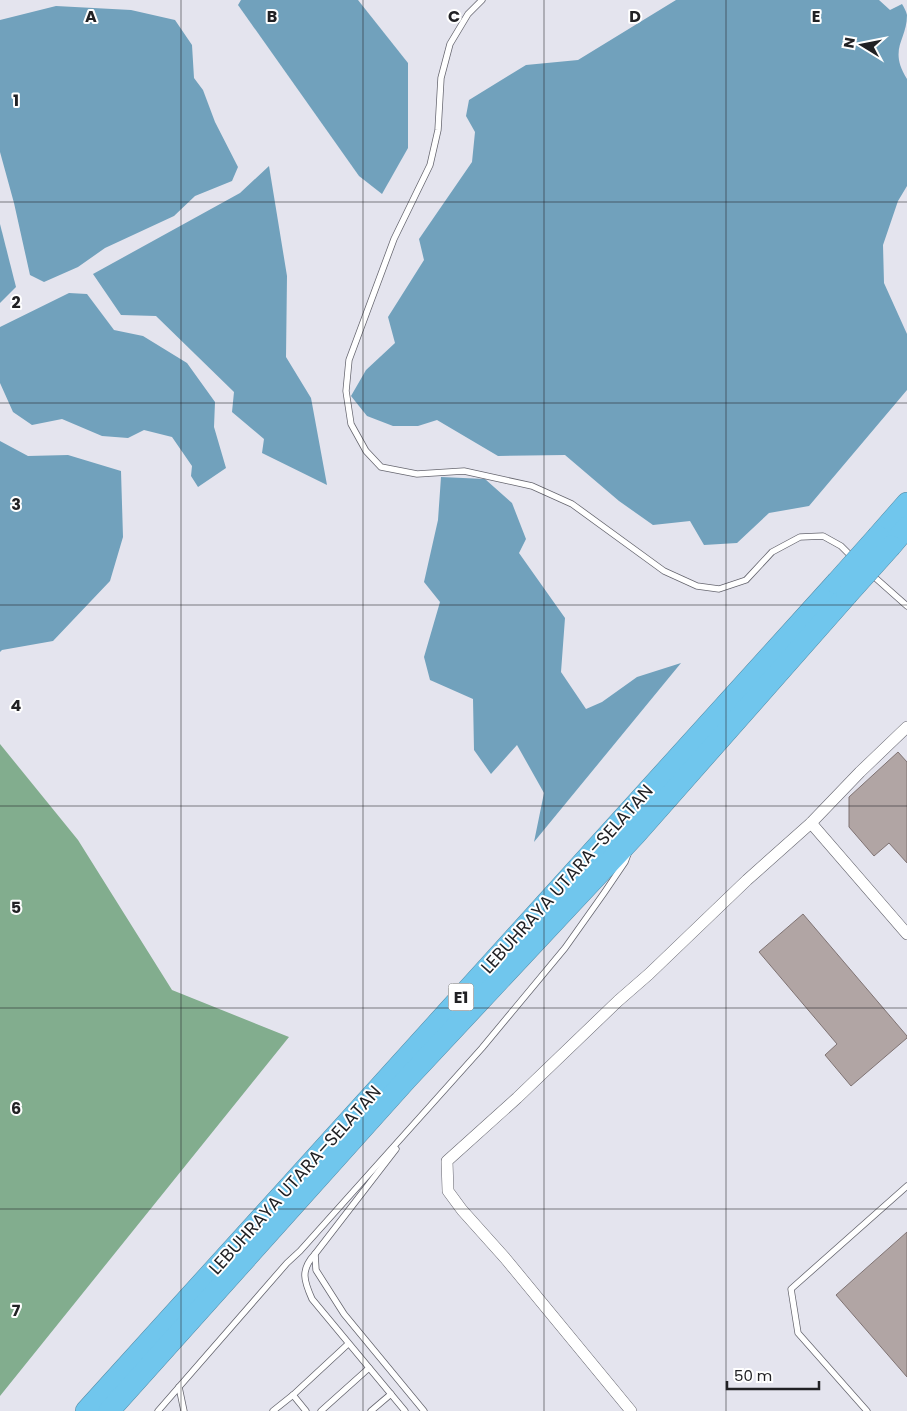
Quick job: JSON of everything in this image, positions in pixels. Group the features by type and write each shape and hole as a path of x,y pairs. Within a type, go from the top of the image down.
{"highway":[{"name":"LEBUHRAYA UTARA–SELATAN","path":"86,1411 885,541 907,503"},
{"name":"LEBUHRAYA UTARA–SELATAN","path":"885,541 907,527"},
{"name":"LEBUHRAYA UTARA–SELATAN","path":"109,1411 406,1080 636,834 841,589"}],"street":[{"path":"631,1411 505,1258 462,1210 448,1190 446,1161 517,1098 618,1001 811,823 907,727"},
{"path":"811,823 907,934"}],"lane":[{"path":"482,0 468,14 450,44 441,78 438,130 430,165 394,239 349,360 346,391 351,424 366,451 381,467 417,474 464,471 532,486 572,504 664,572 697,586 719,589 746,580 772,552 800,537 823,536 841,546 907,606"},
{"path":"158,1411 287,1263 300,1251 482,1048 565,948 625,862 636,834"},
{"path":"406,1411 312,1299 304,1281 307,1263 421,1115"},
{"path":"868,1411 798,1333 791,1289 907,1186"},
{"path":"315,1254 316,1270 344,1314 424,1411"},
{"path":"273,1411 348,1344"},
{"path":"321,1411 369,1368"},
{"path":"179,1387 184,1411"},
{"path":"371,1411 391,1394"},
{"path":"293,1395 306,1411"}],"green space":[{"path":"0,744 78,840 172,990 289,1037 0,1396"}],"water":[{"path":"241,0 358,0 408,63 408,148 382,194 359,176 238,5"},
{"path":"676,0 879,0 890,10 902,4 907,15 900,45 899,60 907,79 907,186 898,201 883,245 884,283 907,334 907,390 809,506 769,513 737,543 704,545 690,521 653,525 619,501 565,455 498,456 437,420 418,426 393,426 367,416 351,396 366,370 395,343 388,317 424,260 419,239 472,162 475,132 466,116 469,100 526,65 578,60"},
{"path":"56,6 131,10 175,20 192,45 194,78 203,90 215,122 238,167 232,181 195,196 174,216 105,248 78,267 44,282 30,275 14,203 0,152 0,20"},
{"path":"269,166 287,276 286,357 311,398 327,485 262,453 264,439 232,412 234,392 156,316 121,315 93,274 240,193"},
{"path":"0,224 16,287 0,303"},
{"path":"69,293 87,294 114,330 143,336 187,363 215,402 214,427 226,468 198,487 191,476 192,466 172,437 144,430 128,438 102,436 62,419 32,425 13,412 0,383 0,327"},
{"path":"0,441 28,456 68,455 121,471 123,537 110,581 53,641 2,650 0,652"},
{"path":"441,477 485,479 512,503 526,539 519,553 565,618 561,672 586,709 602,702 637,677 681,663 534,842 544,793 517,745 491,774 474,750 473,699 430,680 424,657 440,602 424,582 438,520"}],"building":[{"path":"898,752 907,762 907,863 889,843 874,856 849,827 849,797"},
{"path":"803,914 907,1036 851,1086 825,1055 837,1044 759,952"},
{"path":"907,1232 907,1377 836,1295"}]}
